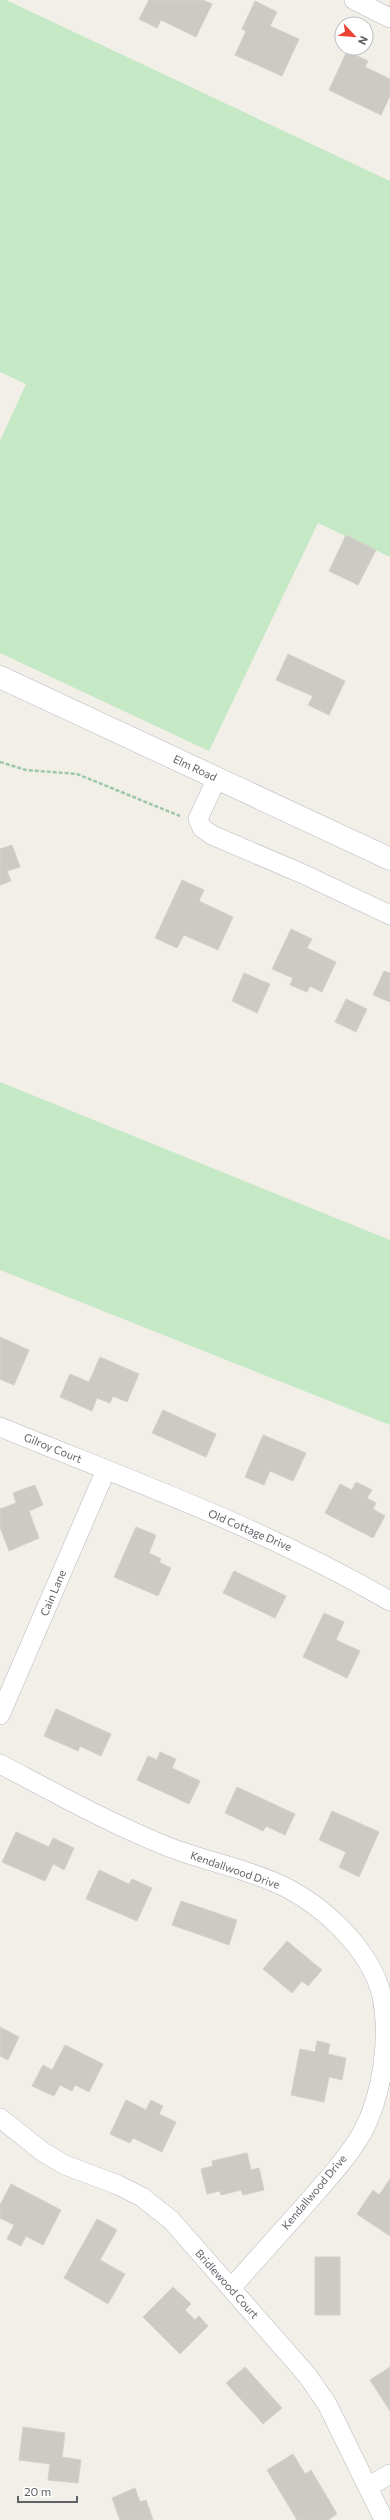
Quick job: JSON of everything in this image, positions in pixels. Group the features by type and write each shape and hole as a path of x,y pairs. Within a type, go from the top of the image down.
{"street":[{"path":"354,0 390,18"},
{"name":"Elm Road","path":"0,677 390,859"},
{"path":"216,778 201,809 198,819 200,825 212,835 303,874 390,915"},
{"name":"Gilroy Court","path":"0,1427 106,1470"},
{"name":"Old Cottage Drive","path":"106,1470 266,1535 332,1567 390,1601"},
{"name":"Cain Lane","path":"0,1715 106,1470"},
{"name":"Kendallwood Drive","path":"0,1764 112,1823 168,1847 274,1882 306,1899 330,1919 354,1944 386,1994 386,2039 383,2069 375,2102 362,2133 339,2166 232,2287"},
{"name":"Bridlewood Court","path":"0,2118 43,2152 65,2165 118,2185 142,2197 171,2220 232,2287 307,2375 327,2404 384,2520"},
{"path":"368,2487 390,2474"}],"path":[{"path":"0,762 26,770 77,774 200,825"}],"green space":[{"path":"0,0 6,0 390,181 390,557 318,523 209,751 0,653 0,441 26,384 0,372"},
{"path":"0,1082 390,1240 390,1425 0,1270"}],"building":[{"path":"149,0 203,0 212,4 196,37 161,20 157,28 139,19"},
{"path":"255,1 277,12 270,26 299,39 282,76 235,55 246,31 242,29"},
{"path":"345,56 358,56 368,61 365,67 390,79 390,96 381,115 329,90"},
{"path":"346,535 376,550 358,585 329,571"},
{"path":"288,654 345,681 329,715 308,705 313,696 276,680"},
{"path":"12,845 20,867 7,871 11,881 0,885 0,849"},
{"path":"182,880 204,890 199,901 233,917 218,950 184,935 177,948 155,938"},
{"path":"291,929 312,939 307,948 336,962 322,992 310,986 307,992 290,985 293,978 272,969"},
{"path":"384,971 390,973 390,1002 373,995"},
{"path":"244,973 270,984 257,1013 232,1001"},
{"path":"346,999 367,1009 356,1032 335,1022"},
{"path":"0,1337 29,1350 14,1385 0,1379"},
{"path":"100,1357 139,1374 127,1402 113,1396 110,1403 97,1398 92,1411 60,1397 70,1374 89,1382"},
{"path":"163,1410 216,1434 206,1457 152,1433"},
{"path":"263,1435 306,1453 293,1481 270,1471 264,1485 245,1477"},
{"path":"356,1482 372,1490 367,1498 376,1503 373,1509 385,1516 373,1538 325,1513 340,1484 352,1490"},
{"path":"35,1485 43,1505 29,1511 39,1538 9,1551 0,1527 0,1509 16,1503 13,1493"},
{"path":"136,1527 156,1535 149,1553 161,1559 159,1562 171,1568 158,1596 114,1577"},
{"path":"234,1571 286,1596 275,1618 223,1593"},
{"path":"324,1613 344,1622 336,1640 360,1651 347,1678 303,1657"},
{"path":"56,1709 111,1734 101,1756 80,1746 78,1751 44,1736"},
{"path":"160,1752 176,1759 172,1768 200,1781 189,1804 137,1780 148,1756 157,1760"},
{"path":"237,1787 295,1814 285,1835 266,1826 263,1831 225,1813"},
{"path":"332,1811 379,1832 359,1877 339,1867 346,1852 319,1840"},
{"path":"16,1832 49,1847 53,1838 74,1848 64,1870 53,1864 45,1881 2,1862"},
{"path":"99,1870 129,1884 132,1879 152,1888 137,1921 86,1899"},
{"path":"181,1901 237,1920 229,1945 172,1925"},
{"path":"287,1941 322,1970 308,1986 302,1981 292,1993 263,1969"},
{"path":"0,2027 19,2037 8,2060 0,2056"},
{"path":"317,2041 330,2044 328,2054 346,2058 342,2080 329,2077 324,2102 291,2095 300,2049 315,2052"},
{"path":"65,2045 103,2064 89,2092 75,2085 72,2091 60,2085 54,2096 32,2086 43,2065 52,2070"},
{"path":"126,2100 146,2110 151,2100 163,2106 159,2114 176,2122 162,2152 133,2138 130,2143 110,2134"},
{"path":"247,2153 251,2170 259,2168 264,2190 243,2195 241,2190 221,2195 220,2191 207,2194 201,2169 213,2166 212,2161"},
{"path":"390,2179 390,2236 357,2214 373,2190 379,2195"},
{"path":"11,2184 61,2210 43,2245 26,2236 21,2246 7,2239 14,2225 0,2218 0,2205"},
{"path":"97,2219 117,2230 100,2260 125,2274 108,2304 64,2278"},
{"path":"315,2257 340,2257 340,2315 315,2315"},
{"path":"173,2287 191,2304 185,2310 195,2320 199,2316 208,2326 180,2354 143,2317"},
{"path":"245,2367 282,2408 263,2424 226,2383"},
{"path":"390,2367 390,2411 370,2380"},
{"path":"23,2427 65,2433 62,2457 81,2460 78,2483 48,2480 50,2464 19,2460"},
{"path":"293,2454 305,2474 311,2470 337,2514 328,2520 297,2520 267,2470"},
{"path":"135,2488 140,2502 146,2500 153,2520 120,2520 112,2498"}]}
